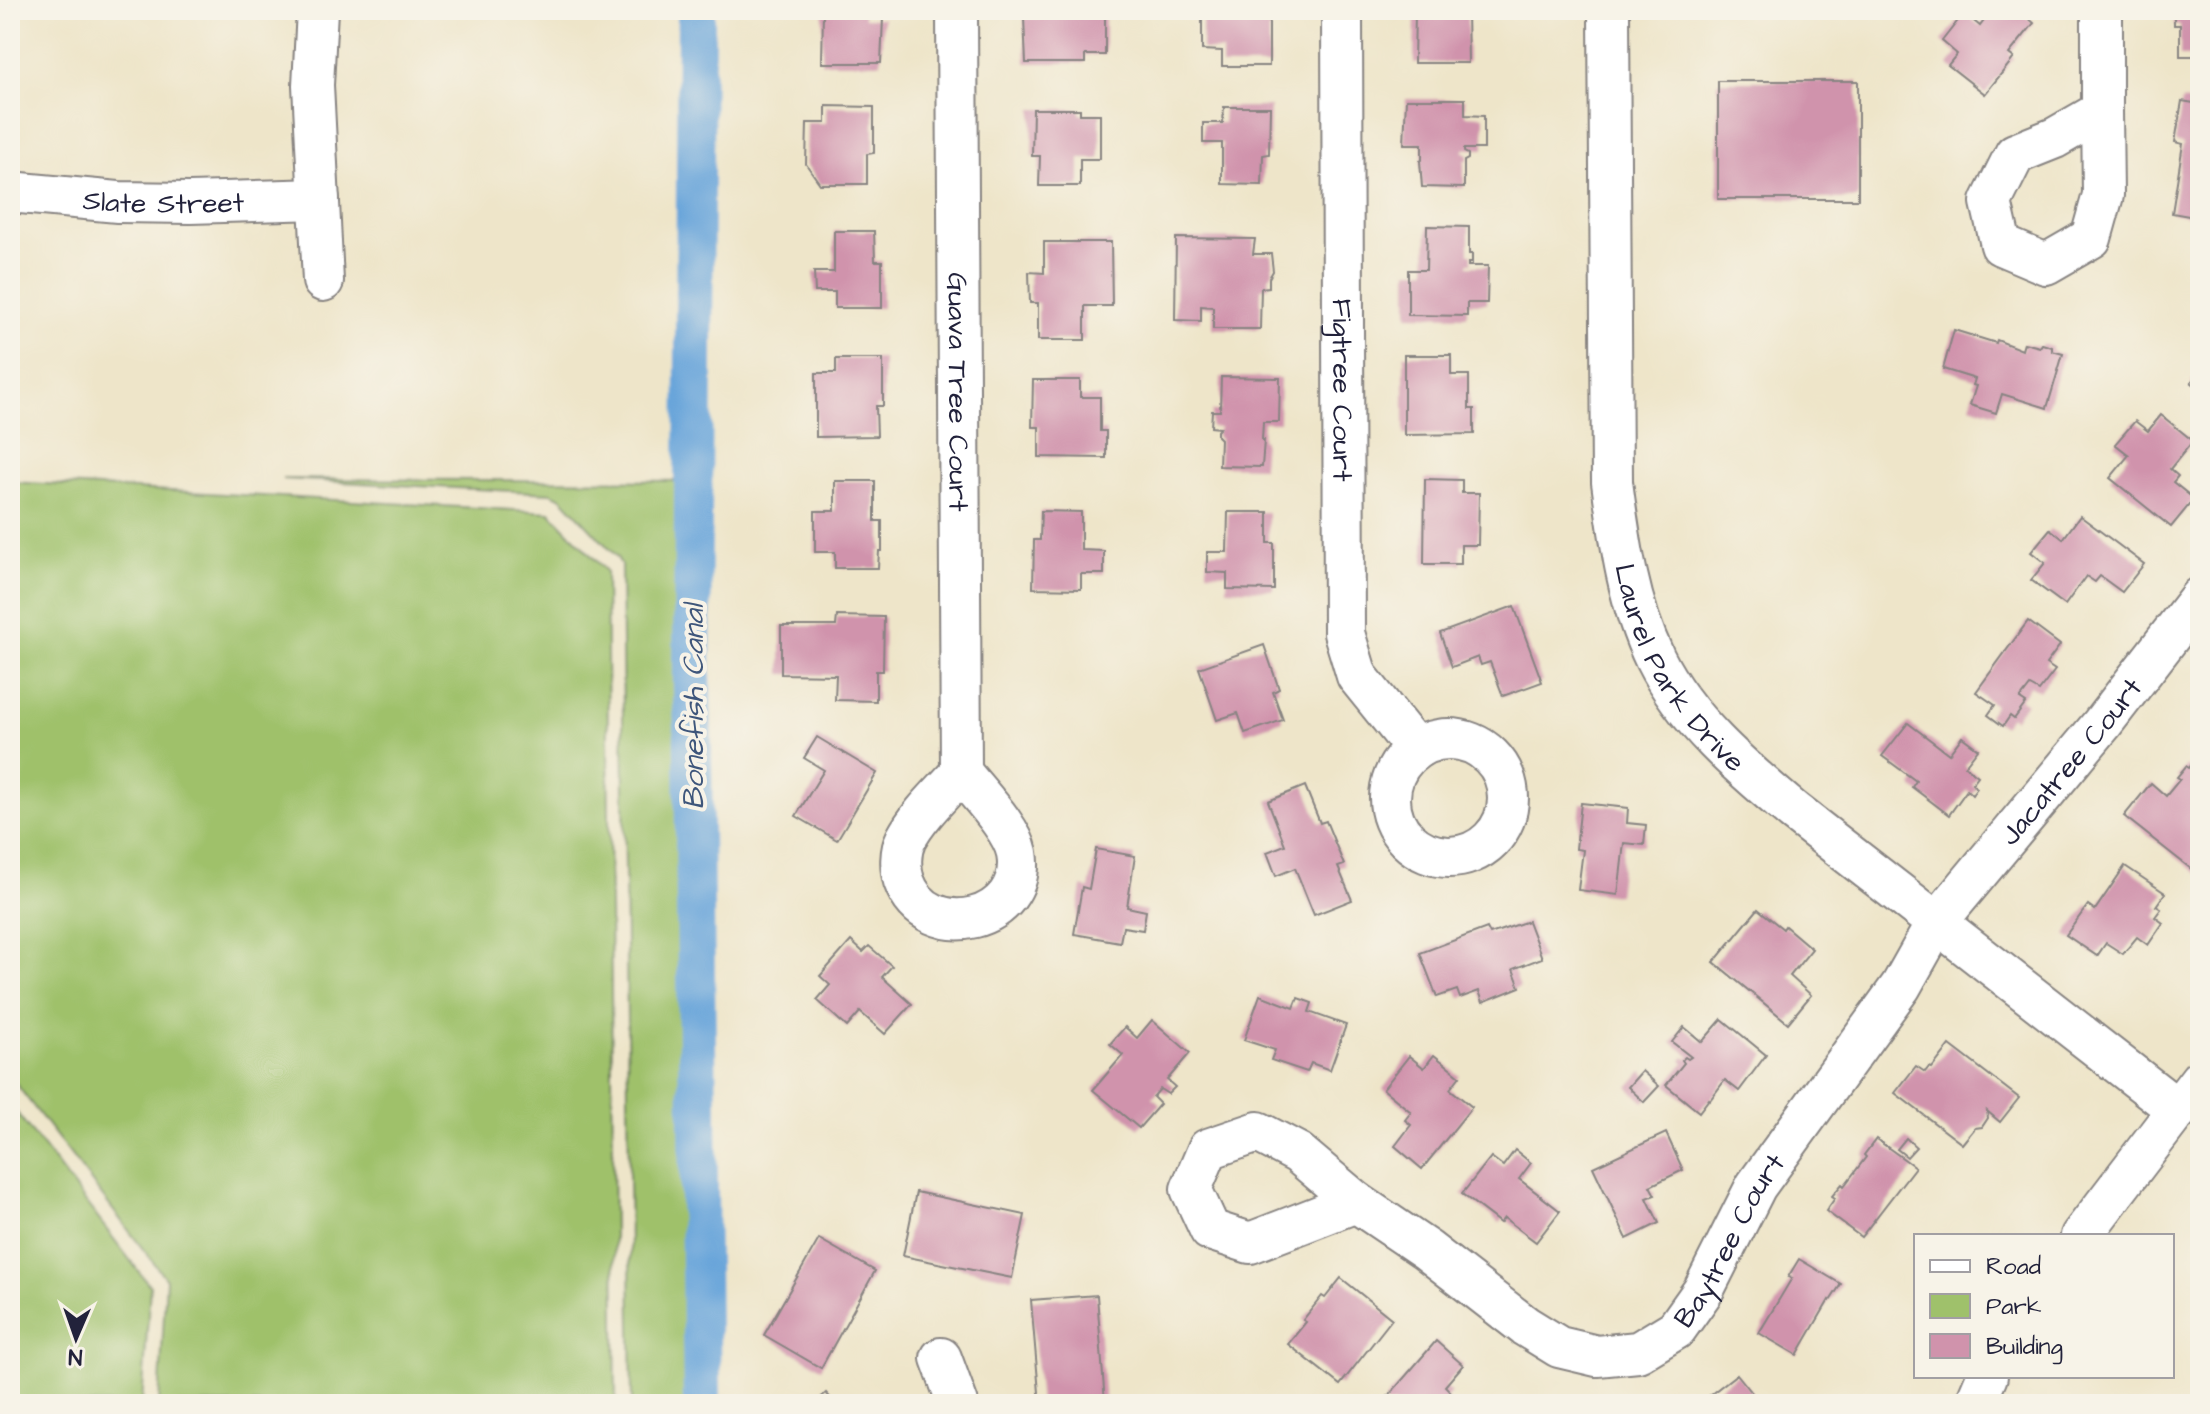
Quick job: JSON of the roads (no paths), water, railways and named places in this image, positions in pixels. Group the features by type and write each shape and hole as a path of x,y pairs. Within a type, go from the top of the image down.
{"street":[{"path":"317,10 313,85 323,281"},
{"name":"Guava Tree Court","path":"957,10 961,772"},
{"name":"Figtree Court","path":"1342,10 1344,633 1357,676 1416,749"},
{"name":"Laurel Park Drive","path":"1609,10 1612,482 1620,543 1633,602 1655,659 1681,700 1712,737 1793,811 1937,922 2189,1095"},
{"path":"2102,10 2102,111"},
{"name":"Slate Street","path":"10,192 118,202 319,199"},
{"name":"Jacatree Court","path":"1937,922 2102,724 2200,597"},
{"name":"Baytree Court","path":"1356,1202 1427,1250 1525,1326 1559,1347 1597,1356 1638,1352 1676,1329 1703,1291 1756,1186 1901,986 1937,922"},
{"path":"2083,1234 2189,1095"},
{"path":"941,1358 958,1404"},
{"path":"1975,1404 1986,1378"}],"waterway":[{"name":"Bonefish Canal","path":"696,10 692,684 702,1404"}]}
